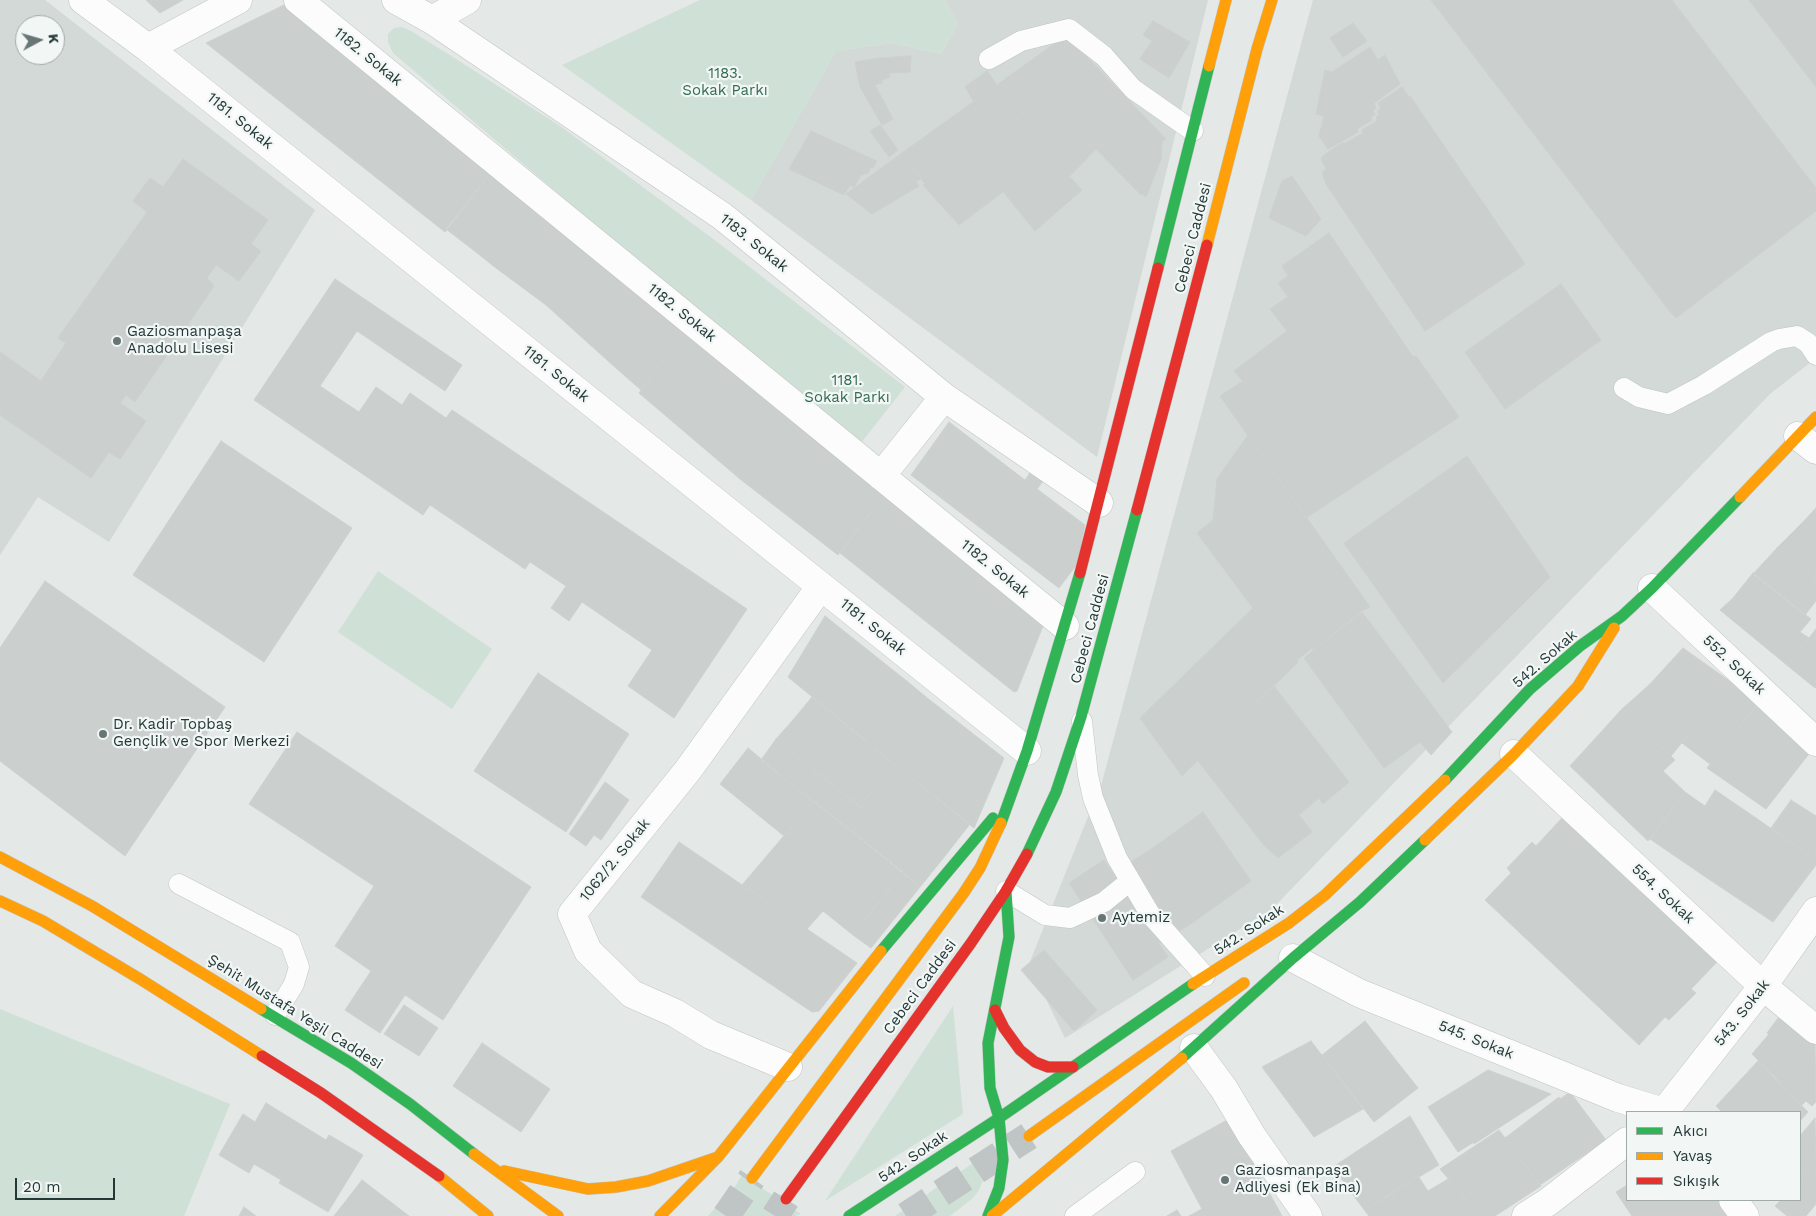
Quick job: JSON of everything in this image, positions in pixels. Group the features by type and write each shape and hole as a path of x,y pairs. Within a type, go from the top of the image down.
{"main road":[{"name":"Cebeci Caddesi","path":"752,1178 963,894 980,868 992,843 1027,751 1065,626 1099,503 1226,0"},
{"name":"Cebeci Caddesi","path":"786,1198 971,943 1024,861 1056,792 1082,717 1178,357 1257,49 1272,0"},
{"name":"542. Sokak","path":"849,1216 998,1118 1205,976 1289,923 1325,895 1443,784 1530,689 1580,646 1622,616 1810,434"},
{"name":"542. Sokak","path":"992,1216 1194,1048 1292,958 1360,902 1514,754 1578,686 1622,616"},
{"path":"660,1216 718,1157 936,884 1010,798"},
{"name":"Şehit Mustafa Yeşil Caddesi","path":"0,858 23,868 92,906 351,1063 410,1104 493,1169 558,1216"},
{"path":"988,1216 999,1188 1003,1160 998,1118 990,1088 988,1043 1009,937 1006,890"},
{"path":"0,901 43,921 132,974 322,1093 451,1185 488,1216"},
{"path":"1029,1136 1248,981 1292,958"},
{"path":"995,1010 1004,1028 1020,1050 1035,1062 1048,1067 1073,1067"},
{"path":"493,1169 588,1189 616,1187 648,1181 718,1157"}],"street":[{"name":"1181. Sokak","path":"83,0 148,48 1027,751"},
{"path":"148,48 238,0"},
{"name":"1182. Sokak","path":"298,0 1065,626"},
{"name":"1183. Sokak","path":"396,0 432,20 722,216 944,397 1099,503"},
{"path":"432,20 467,0"},
{"path":"881,476 944,397"},
{"name":"1062/2. Sokak","path":"788,1067 712,1035 676,1013 632,994 588,951 572,914 688,770 822,586"},
{"name":"552. Sokak","path":"1652,588 1816,742"},
{"name":"554. Sokak","path":"1514,754 1763,986 1816,1030"},
{"name":"543. Sokak","path":"1665,1111 1763,986 1816,910"},
{"name":"545. Sokak","path":"1292,958 1358,993 1618,1098 1661,1111"},
{"path":"1194,1048 1224,1089 1252,1136 1308,1216"},
{"path":"1526,1216 1548,1202 1626,1142"},
{"path":"1734,1201 1745,1216"}],"lane":[{"path":"989,59 1021,41 1069,29 1104,56 1133,89 1193,131"},
{"path":"1624,388 1639,397 1668,404 1704,385 1771,342 1779,339 1797,336 1808,344 1816,355"},
{"path":"1082,717 1088,775 1093,798 1117,858 1150,914 1205,976"},
{"path":"1006,890 1045,915 1070,918 1104,902 1130,881"},
{"path":"179,884 290,942 299,966 294,984 274,1015"},
{"path":"1075,1216 1136,1172"}],"shaded area":[{"name":"Gaziosmanpaşa Anadolu Lisesi","path":"0,0 45,0 64,15 15,15 15,65 65,65 65,16 315,210 109,542 38,497 0,555"},
{"path":"945,0 1208,0 1097,457 751,200 836,51 892,43 941,54 958,24"},
{"path":"1313,0 1816,0 1816,358 1770,394 1272,909 1065,1038 1029,964 1102,782"}],"green space":[{"name":"1183. Sokak Parkı","path":"700,0 945,0 958,24 941,54 892,43 836,51 751,200 562,65"},
{"name":"1181. Sokak Parkı","path":"402,27 456,59 560,126 712,238 905,387 857,448 393,53 388,42 388,34 394,28"},
{"path":"378,571 492,649 452,709 338,632"},
{"path":"953,1006 963,1114 825,1201"},
{"path":"0,1009 230,1104 184,1216 0,1216"},
{"path":"979,1159 983,1169 983,1179 979,1190 973,1198 950,1216 895,1216"},
{"path":"742,1175 801,1214 795,1216 708,1216 734,1188"}],"building":[{"path":"146,0 183,0 160,13"},
{"path":"1431,0 1672,0 1816,188 1816,211 1676,318"},
{"path":"1749,0 1816,0 1816,87"},
{"path":"286,4 493,170 445,232 206,43"},
{"path":"1153,21 1190,42 1169,78 1140,59 1152,41 1143,35"},
{"path":"1353,23 1367,41 1343,57 1330,38"},
{"path":"1065,36 1091,61 1060,87 1058,85 972,153 925,184 902,153"},
{"path":"1370,47 1378,60 1385,55 1400,84 1374,103 1376,108 1373,110 1375,115 1371,116 1372,120 1357,129 1358,132 1328,149 1319,136 1324,116 1316,114 1325,70 1332,72"},
{"path":"911,56 910,72 889,73 890,77 882,80 882,83 875,85 893,119 882,125 860,87 855,62"},
{"path":"1091,61 1166,139 1162,142 1161,159 1145,197 1096,149 1063,183 1008,125 1058,85 1060,87"},
{"path":"987,71 997,85 974,102 965,87"},
{"path":"1402,87 1525,264 1425,331 1326,184 1322,172 1326,169 1321,159 1324,155 1343,142 1344,144 1363,133 1362,130 1377,121 1378,110 1381,109 1378,103"},
{"path":"880,125 898,150 889,157 870,131"},
{"path":"1008,125 1063,183 1069,176 1082,190 1035,231 972,153"},
{"path":"811,131 877,161 868,173 861,175 854,187 850,185 844,195 789,169"},
{"path":"902,153 922,178 916,182 919,186 872,214 846,194"},
{"path":"972,153 1003,192 959,225 923,185"},
{"path":"183,159 268,220 251,244 261,251 239,281 216,265 207,278 214,286 135,402 126,395 120,403 146,421 120,459 109,452 91,478 0,415 0,352 41,381 66,343 58,338 147,212 133,201 150,178 163,187"},
{"path":"493,170 519,188 472,249 446,229"},
{"path":"1292,176 1321,219 1306,236 1269,218 1282,181"},
{"path":"519,188 543,206 496,268 472,249"},
{"path":"543,206 594,244 546,305 496,268"},
{"path":"1329,233 1413,357 1416,356 1459,417 1306,518 1220,396 1243,381 1234,371 1287,331 1270,309 1288,297 1278,283 1288,276 1282,266"},
{"path":"594,244 664,307 617,369 546,305"},
{"path":"335,279 462,365 445,391 357,331 320,386 359,412 376,387 402,405 410,393 446,418 452,410 747,609 674,718 628,686 652,650 582,602 569,621 551,608 566,586 530,562 525,569 430,505 423,515 254,400"},
{"path":"1561,284 1601,340 1505,409 1465,352"},
{"path":"664,307 687,328 641,390 617,369"},
{"path":"687,328 788,413 740,479 639,393"},
{"path":"788,413 887,492 838,555 740,479"},
{"path":"949,422 1025,480 1037,463 1050,472 1037,489 1085,525 1078,563 1059,588 911,475"},
{"path":"1248,435 1370,607 1360,612 1313,650 1312,648 1297,660 1298,662 1182,776 1140,718 1253,608 1197,533 1213,520 1217,479"},
{"path":"221,441 352,528 264,662 133,575"},
{"path":"1467,456 1550,577 1443,683 1344,543"},
{"path":"887,492 966,553 919,616 840,553"},
{"path":"1816,508 1816,535 1802,523"},
{"path":"1802,523 1816,535 1816,579 1777,548"},
{"path":"1777,548 1816,579 1816,601 1805,615 1753,574"},
{"path":"966,553 1047,616 1017,691 1014,692 919,616"},
{"path":"1753,573 1811,619 1800,632 1809,638 1788,666 1720,610 1733,598"},
{"name":"Dr. Kadir Topbaş Gençlik ve Spor Merkezi","path":"45,581 225,707 125,856 0,761 0,648"},
{"path":"1362,612 1452,732 1431,755 1420,742 1384,768 1304,658"},
{"path":"825,616 908,682 864,739 788,677"},
{"path":"1816,629 1816,687 1815,688 1788,666"},
{"path":"1683,648 1731,682 1694,728 1649,685"},
{"path":"538,673 629,734 566,832 474,771"},
{"path":"908,682 926,697 882,755 864,739"},
{"path":"1731,682 1758,704 1710,764 1682,743"},
{"path":"1273,685 1349,782 1323,804 1319,798 1299,815 1312,832 1278,858 1263,844 1198,761"},
{"path":"1649,685 1694,728 1671,756 1622,709"},
{"path":"812,697 901,770 886,792 793,720"},
{"path":"926,697 1004,758 974,828 882,755"},
{"path":"1756,706 1812,750 1766,809 1707,768"},
{"path":"1622,709 1675,760 1663,771 1685,792 1648,841 1570,766"},
{"path":"793,720 877,785 860,807 776,739"},
{"path":"297,732 531,887 443,1020 405,995 380,1033 345,1010 371,971 335,946 374,886 249,804"},
{"path":"776,739 868,813 852,832 761,760"},
{"path":"748,748 813,802 784,836 720,784"},
{"path":"901,770 970,824 945,856 869,795 877,785 886,792"},
{"path":"605,782 629,800 601,840 594,835 586,846 569,834"},
{"path":"1715,790 1756,818 1710,880 1650,839 1685,792 1705,806"},
{"path":"869,795 945,856 920,887 852,832 868,813 860,807"},
{"path":"1791,800 1816,816 1816,860 1771,828"},
{"path":"814,801 903,872 878,903 788,831"},
{"path":"1203,812 1251,881 1230,896 1182,827"},
{"path":"1562,818 1717,962 1691,989 1696,993 1669,1020 1665,1017 1639,1045 1485,900 1511,873 1507,868 1532,842 1536,846"},
{"path":"1756,818 1816,860 1816,865 1773,922 1710,880"},
{"path":"1182,827 1230,896 1195,921 1150,850"},
{"path":"788,831 878,903 853,935 823,911 807,929 742,885"},
{"path":"679,842 857,963 819,1011 812,1012 641,897"},
{"path":"1150,850 1195,921 1159,944 1113,873"},
{"path":"1104,860 1168,957 1133,980 1069,883"},
{"path":"903,872 920,887 871,948 853,935"},
{"path":"1044,950 1097,1010 1074,1031 1021,970"},
{"path":"404,1005 438,1028 419,1056 384,1034"},
{"path":"1781,1014 1815,1042 1791,1073 1782,1066 1774,1076 1752,1054 1769,1034 1767,1033"},
{"path":"1365,1021 1418,1088 1374,1122 1322,1055"},
{"path":"1311,1041 1363,1109 1314,1137 1262,1067"},
{"path":"1815,1042 1816,1102 1812,1106 1806,1101 1801,1106 1774,1076 1782,1066 1791,1073"},
{"path":"482,1043 550,1089 521,1132 453,1086"},
{"path":"1758,1061 1808,1112 1801,1120 1801,1111 1721,1111 1716,1106"},
{"path":"1488,1070 1551,1094 1474,1144 1474,1142 1458,1152 1428,1107"},
{"path":"1570,1092 1606,1140 1540,1185 1505,1138 1559,1097 1560,1099"},
{"path":"266,1103 326,1140 329,1135 363,1155 328,1212 279,1183 281,1180 254,1164 249,1173 219,1155 243,1114 255,1122"},
{"path":"1410,1116 1439,1165 1418,1176 1365,1211 1333,1167"},
{"path":"1815,1118 1816,1160 1801,1178 1801,1135"},
{"name":"Gaziosmanpaşa Adliyesi (Ek Bina)","path":"1229,1119 1282,1216 1189,1216 1202,1209 1171,1151"},
{"path":"1499,1130 1541,1186 1495,1216 1480,1216 1440,1169"},
{"path":"1816,1160 1816,1204 1806,1216 1787,1216 1775,1206 1780,1201 1801,1201 1801,1178"},
{"path":"1418,1176 1428,1191 1448,1179 1480,1216 1408,1216 1391,1193"},
{"path":"362,1180 409,1216 334,1216"},
{"path":"1626,1186 1626,1201 1725,1201 1733,1212 1727,1216 1632,1216 1616,1192"},
{"path":"1391,1193 1408,1216 1369,1216 1365,1211"},
{"path":"244,1207 256,1216 239,1216"},
{"path":"1177,1210 1181,1216 1167,1216"}],"tunnel":[{"path":"906,1216 1029,1136"},
{"path":"726,1216 752,1178"},
{"path":"775,1216 786,1199"}],"traffic: fast":[{"path":"1158,268 1209,66"},
{"path":"1445,780 1530,689 1580,646 1622,616 1652,588 1740,497"},
{"path":"1027,854 1056,792 1081,717 1137,510"},
{"path":"1001,823 1027,751 1080,573"},
{"path":"881,951 993,818"},
{"path":"1182,1058 1293,958 1360,902 1425,840"},
{"path":"988,1216 999,1188 1003,1160 999,1118 990,1088 988,1043 1009,937 1006,891"},
{"path":"849,1216 999,1118 1193,984"},
{"path":"261,1009 351,1063 410,1104 474,1154"}],"traffic: slow":[{"path":"1209,66 1226,0"},
{"path":"1207,245 1257,49 1272,0"},
{"path":"1740,497 1816,417"},
{"path":"1425,840 1514,754 1578,686 1614,628"},
{"path":"1193,984 1289,923 1325,895 1445,780"},
{"path":"752,1178 963,894 980,868 1001,823"},
{"path":"0,857 92,906 261,1009"},
{"path":"0,901 43,921 140,979 262,1056"},
{"path":"660,1216 718,1157 881,951"},
{"path":"1029,1136 1244,983"},
{"path":"992,1216 1182,1058"},
{"path":"474,1154 558,1216"},
{"path":"504,1171 588,1189 616,1187 648,1181 718,1157"},
{"path":"439,1176 488,1216"}],"traffic: jam":[{"path":"1137,510 1207,245"},
{"path":"1080,573 1158,268"},
{"path":"786,1199 971,943 1006,891 1027,854"},
{"path":"995,1010 1004,1028 1020,1050 1035,1062 1048,1067 1073,1067"},
{"path":"262,1056 321,1093 439,1176"}],"place":[{"name":"Gaziosmanpaşa Anadolu Lisesi","path":"117,341"},
{"name":"Dr. Kadir Topbaş Gençlik ve Spor Merkezi","path":"103,734"},
{"name":"Aytemiz","path":"1102,918"},
{"name":"Gaziosmanpaşa Adliyesi (Ek Bina)","path":"1225,1180"}]}
